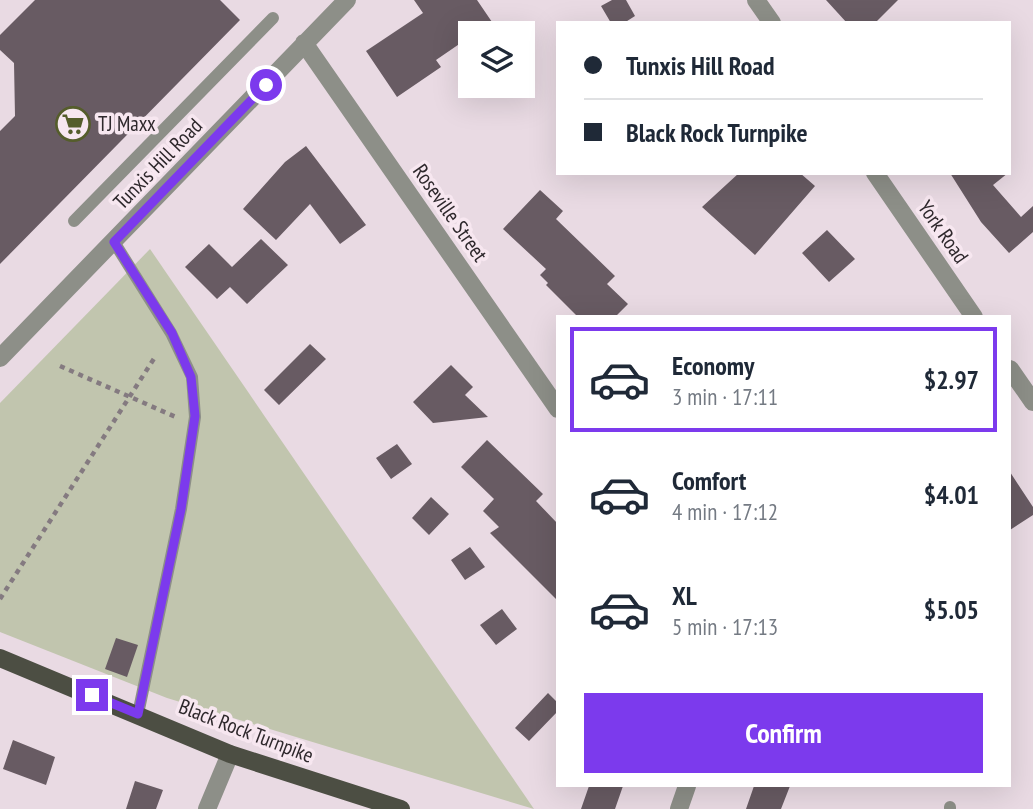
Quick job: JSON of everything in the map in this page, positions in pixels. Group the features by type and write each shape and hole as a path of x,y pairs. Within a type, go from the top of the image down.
{"main road":[{"name":"Black Rock Turnpike","path":"0,659 230,754 401,809"}],"street":[{"name":"Tunxis Hill Road","path":"0,358 347,0"},
{"path":"756,0 771,21"},
{"name":"Roseville Street","path":"304,43 556,406"},
{"name":"York Road","path":"876,175 973,315"},
{"path":"1011,370 1033,402"},
{"path":"207,809 230,754"},
{"path":"679,809 687,787"}],"lane":[{"path":"75,221 273,18"},
{"path":"114,242 172,333 191,377 195,426 181,509 138,714"}],"path":[{"path":"0,599 155,357"},
{"path":"60,366 195,426"}],"green space":[{"path":"150,249 534,809 167,698 0,632 0,403"}],"building":[{"name":"TJ Maxx","path":"35,0 220,0 240,20 0,264 0,131 15,116 14,63 0,50 0,35"},
{"path":"414,0 477,0 491,21 458,21 458,45 436,60 441,67 397,97 366,51 423,13"},
{"path":"612,0 626,0 635,16 627,21 610,21 601,6"},
{"path":"826,0 898,0 877,21 845,21"},
{"path":"306,146 366,225 340,244 310,204 276,240 243,209 285,162"},
{"path":"737,175 802,175 815,186 755,255 702,207"},
{"path":"951,175 1006,175 993,185 1021,217 1033,206 1033,232 1009,253 981,222"},
{"path":"540,190 563,211 556,219 615,276 607,284 628,304 617,315 576,315 546,285 548,283 540,275 546,269 503,229"},
{"path":"827,230 855,259 829,282 802,253"},
{"path":"261,239 288,265 247,304 230,287 217,299 185,267 209,244 232,267"},
{"path":"310,344 326,359 279,405 264,390"},
{"path":"451,365 473,387 465,395 488,417 433,423 413,402"},
{"path":"487,440 543,494 536,501 556,522 556,599 490,533 499,527 483,511 494,499 461,467"},
{"path":"397,444 412,464 391,479 376,458"},
{"path":"1011,474 1033,507 1033,515 1011,529"},
{"path":"431,497 449,514 429,535 412,518"},
{"path":"470,547 485,567 465,580 451,560"},
{"path":"502,609 517,629 496,645 480,625"},
{"path":"116,638 138,645 127,677 105,669"},
{"path":"548,693 556,701 556,713 529,741 515,728"},
{"path":"13,740 55,757 46,785 3,769"},
{"path":"135,781 163,790 156,809 126,809"},
{"path":"589,787 623,787 615,809 581,809"},
{"path":"754,787 790,787 781,809 746,809"}],"place":[{"name":"TJ Maxx","path":"73,124"}],"route":[{"path":"92,695 138,714 181,509 195,426 191,377 172,333 114,242 266,85"}]}
